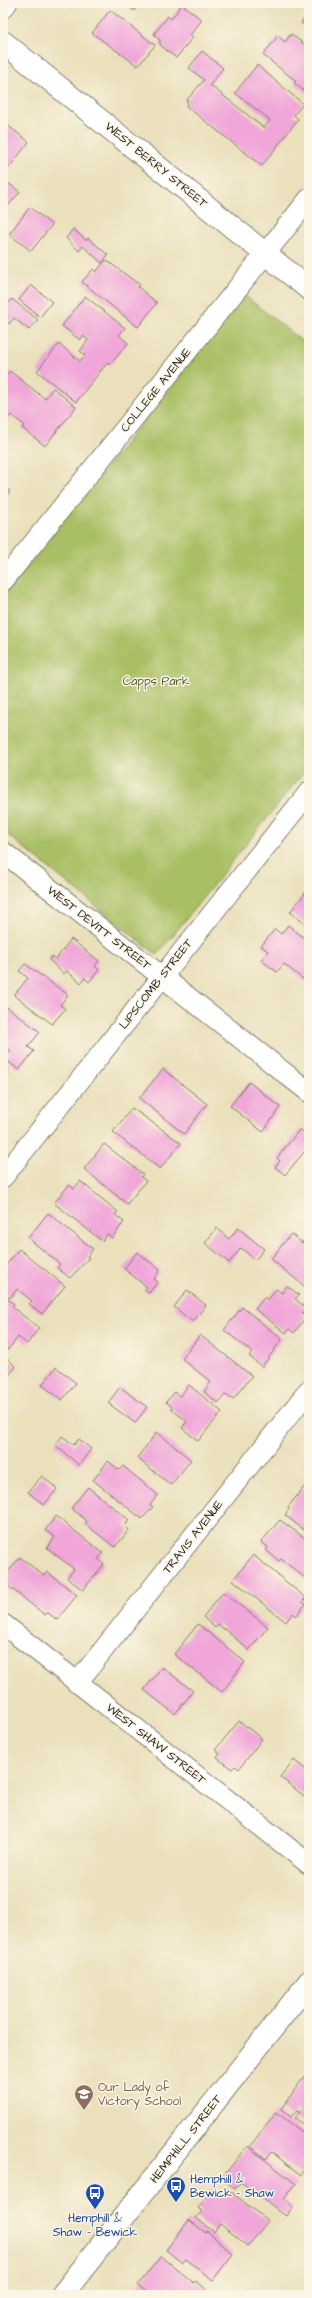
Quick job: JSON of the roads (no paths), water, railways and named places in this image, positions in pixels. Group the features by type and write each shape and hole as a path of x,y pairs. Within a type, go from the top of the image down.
{"main road":[{"name":"WEST BERRY STREET","path":"3,42 309,289"},
{"name":"HEMPHILL STREET","path":"62,2295 309,1982"}],"street":[{"path":"3,8 7,3"},
{"name":"COLLEGE AVENUE","path":"3,581 309,199"},
{"name":"LIPSCOMB STREET","path":"3,1177 309,792"},
{"name":"WEST DEVITT STREET","path":"3,852 309,1092"},
{"name":"TRAVIS AVENUE","path":"77,1683 309,1390"},
{"name":"WEST SHAW STREET","path":"3,1624 309,1864"}],"place":[{"name":"Our Lady of Victory School","path":"84,2111"},
{"name":"Hemphill & Bewick - Shaw","path":"176,2203"},
{"name":"Hemphill & Shaw - Bewick","path":"95,2210"}],"park label":[{"name":"Capps Park","path":"156,681"}]}
